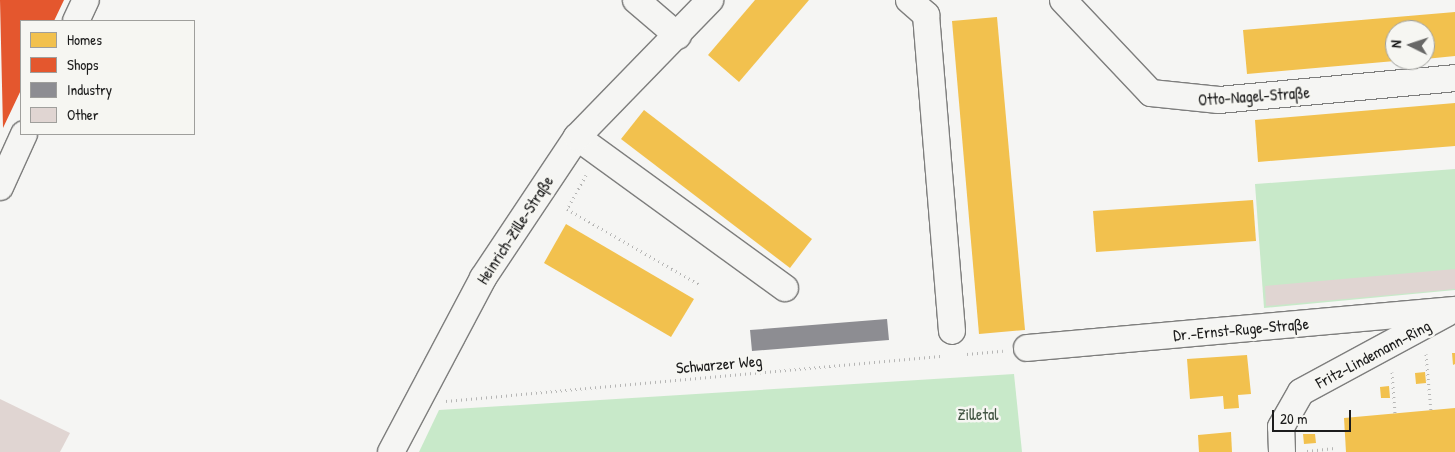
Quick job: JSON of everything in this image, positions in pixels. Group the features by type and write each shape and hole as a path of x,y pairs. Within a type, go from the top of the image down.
{"street":[{"path":"76,20 86,0"},
{"path":"636,0 678,36"},
{"name":"Heinrich-Zille-Straße","path":"391,452 413,404 483,278 577,137 678,36 710,0"},
{"path":"909,0 926,15 952,347"},
{"name":"Otto-Nagel-Straße","path":"1063,0 1151,93 1219,100 1455,78"},
{"path":"0,187 24,135"},
{"path":"577,137 785,288"},
{"name":"Fritz-Lindemann-Ring","path":"1282,452 1281,427 1301,392 1424,329 1452,311"},
{"name":"Dr.-Ernst-Ruge-Straße","path":"1026,348 1452,311"}],"path":[{"path":"599,153 567,209 700,285"},
{"path":"1424,329 1430,411"},
{"path":"1390,346 1395,414"},
{"name":"Schwarzer Weg","path":"413,404 952,347 1026,348"},
{"path":"1302,452 1337,448"}],"green space":[{"path":"1455,169 1455,290 1264,308 1255,184"},
{"name":"Zilletal","path":"1014,374 1022,452 419,452 439,410"}],"building: Homes":[{"path":"755,0 809,0 739,82 708,55"},
{"path":"1455,12 1455,56 1435,58 1435,20 1385,20 1385,62 1247,74 1243,30"},
{"path":"997,17 1025,330 979,334 952,21"},
{"path":"1455,103 1455,146 1258,162 1255,120"},
{"path":"644,110 812,239 790,268 621,139"},
{"path":"1253,200 1256,241 1096,252 1093,211"},
{"path":"566,224 694,299 671,337 544,263"},
{"path":"1452,353 1455,353 1455,364 1453,365"},
{"path":"1247,355 1251,394 1238,395 1239,408 1224,409 1223,396 1190,399 1187,359"},
{"path":"1425,372 1426,383 1416,384 1415,373"},
{"path":"1389,386 1390,398 1381,398 1380,387"},
{"path":"1455,408 1455,452 1346,452 1344,418"},
{"path":"1231,432 1232,452 1199,452 1198,435"},
{"path":"1303,434 1315,434 1316,443 1304,444"}],"building: Shops":[{"path":"0,0 64,0 54,20 20,20 20,92 3,128"}],"building: Industry":[{"path":"887,319 889,340 752,351 750,330"}],"building: Other":[{"path":"1455,269 1455,289 1266,306 1265,286"},
{"path":"0,399 70,433 60,452 0,452"}]}
